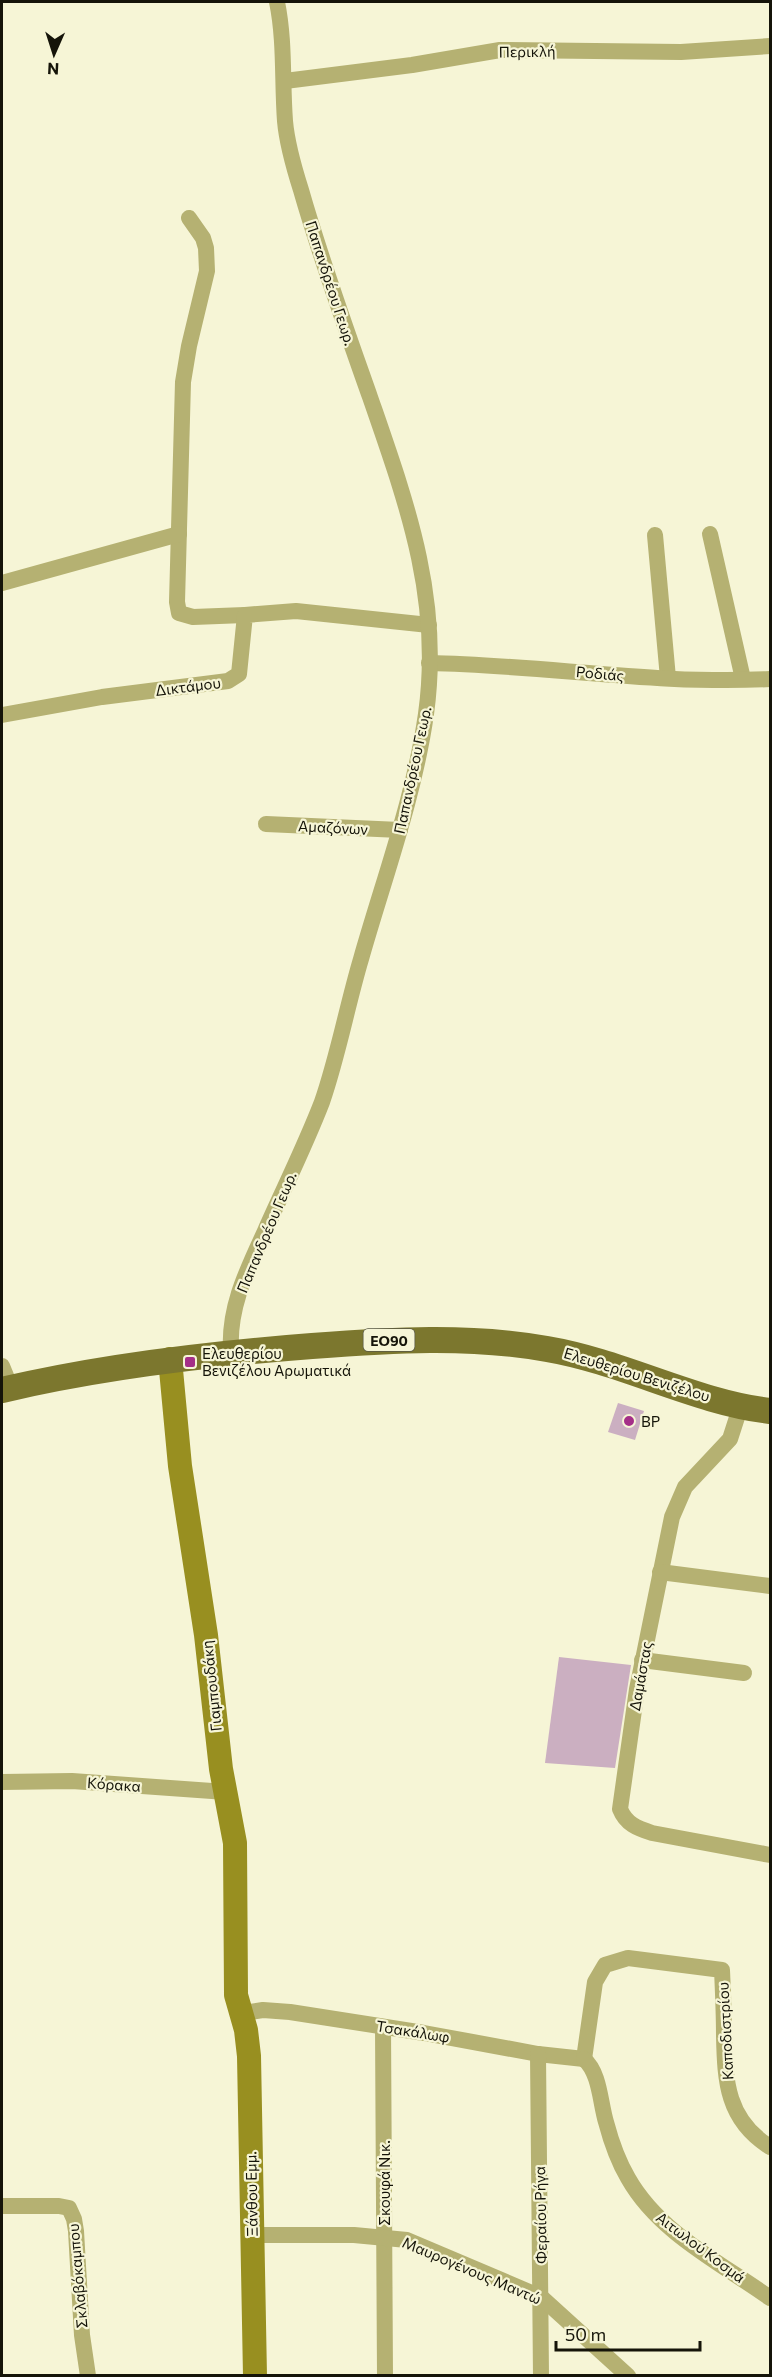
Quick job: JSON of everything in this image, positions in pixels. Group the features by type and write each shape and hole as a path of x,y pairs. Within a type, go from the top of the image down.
{"main road":[{"name":"Ελευθερίου Βενιζέλου","path":"5,1381 231,1352 381,1341 464,1341 531,1346 586,1357 741,1405 771,1411"}],"street":[{"name":"Παπανδρέου Γεωρ.","path":"231,1352 230,1330 237,1297 326,1089 350,996 400,830 426,714 429,663 429,625 420,556 407,504 327,274 294,165 285,119 285,81 277,2"},
{"name":"Περικλή","path":"285,81 412,65 500,50 681,52 771,46"},
{"path":"189,218 207,248 207,271 183,382 178,496 177,602 179,613 193,617 296,611 429,625"},
{"path":"2,583 179,534"},
{"path":"710,534 743,679"},
{"path":"655,535 668,678"},
{"name":"Δικτάμου","path":"2,715 102,697 228,681 239,674 245,615"},
{"name":"Ροδιάς","path":"429,663 474,664 668,678 771,679"},
{"name":"Αμαζόνων","path":"266,824 400,830"},
{"name":"Γιαμπουδάκη","path":"170,1359 180,1466 206,1635 216,1730 235,1843 234,1965 236,1995 243,2013"},
{"name":"Δαμάστας","path":"741,1405 730,1439 694,1476 680,1497 672,1517 642,1660 620,1809 627,1821 637,1828 652,1833 771,1855"},
{"path":"660,1572 771,1586"},
{"path":"642,1660 744,1673"},
{"name":"Κόρακα","path":"2,1782 72,1781 226,1792"},
{"name":"Καποδιστρίου","path":"584,2059 595,1982 605,1965 628,1958 722,1970 725,2069 728,2092 747,2127 759,2140 771,2147"},
{"name":"Τσακάλωφ","path":"243,2013 263,2010 290,2012 538,2054 584,2059"},
{"name":"Ξάνθου Εμμ.","path":"243,2013 249,2056 255,2376"},
{"name":"Σκουφά Νικ.","path":"383,2027 385,2376"},
{"name":"Φεραίου Ρήγα","path":"538,2054 541,2376"},
{"name":"Αιτωλού Κοσμά","path":"584,2059 592,2066 614,2149 628,2178 650,2208 688,2241 771,2298"},
{"name":"Σκλαβόκαμπου","path":"2,2205 69,2208 76,2231 82,2335 87,2376"},
{"name":"Μαυρογένους Μαντώ","path":"251,2235 354,2235 407,2240 541,2297 628,2376"}],"building":[{"path":"618,1403 644,1411 635,1440 608,1432"},
{"path":"559,1657 631,1665 615,1768 545,1763"}],"place":[{"name":"Ελευθερίου Βενιζέλου Αρωματικά","path":"190,1362"},
{"name":"BP","path":"629,1421"}]}
